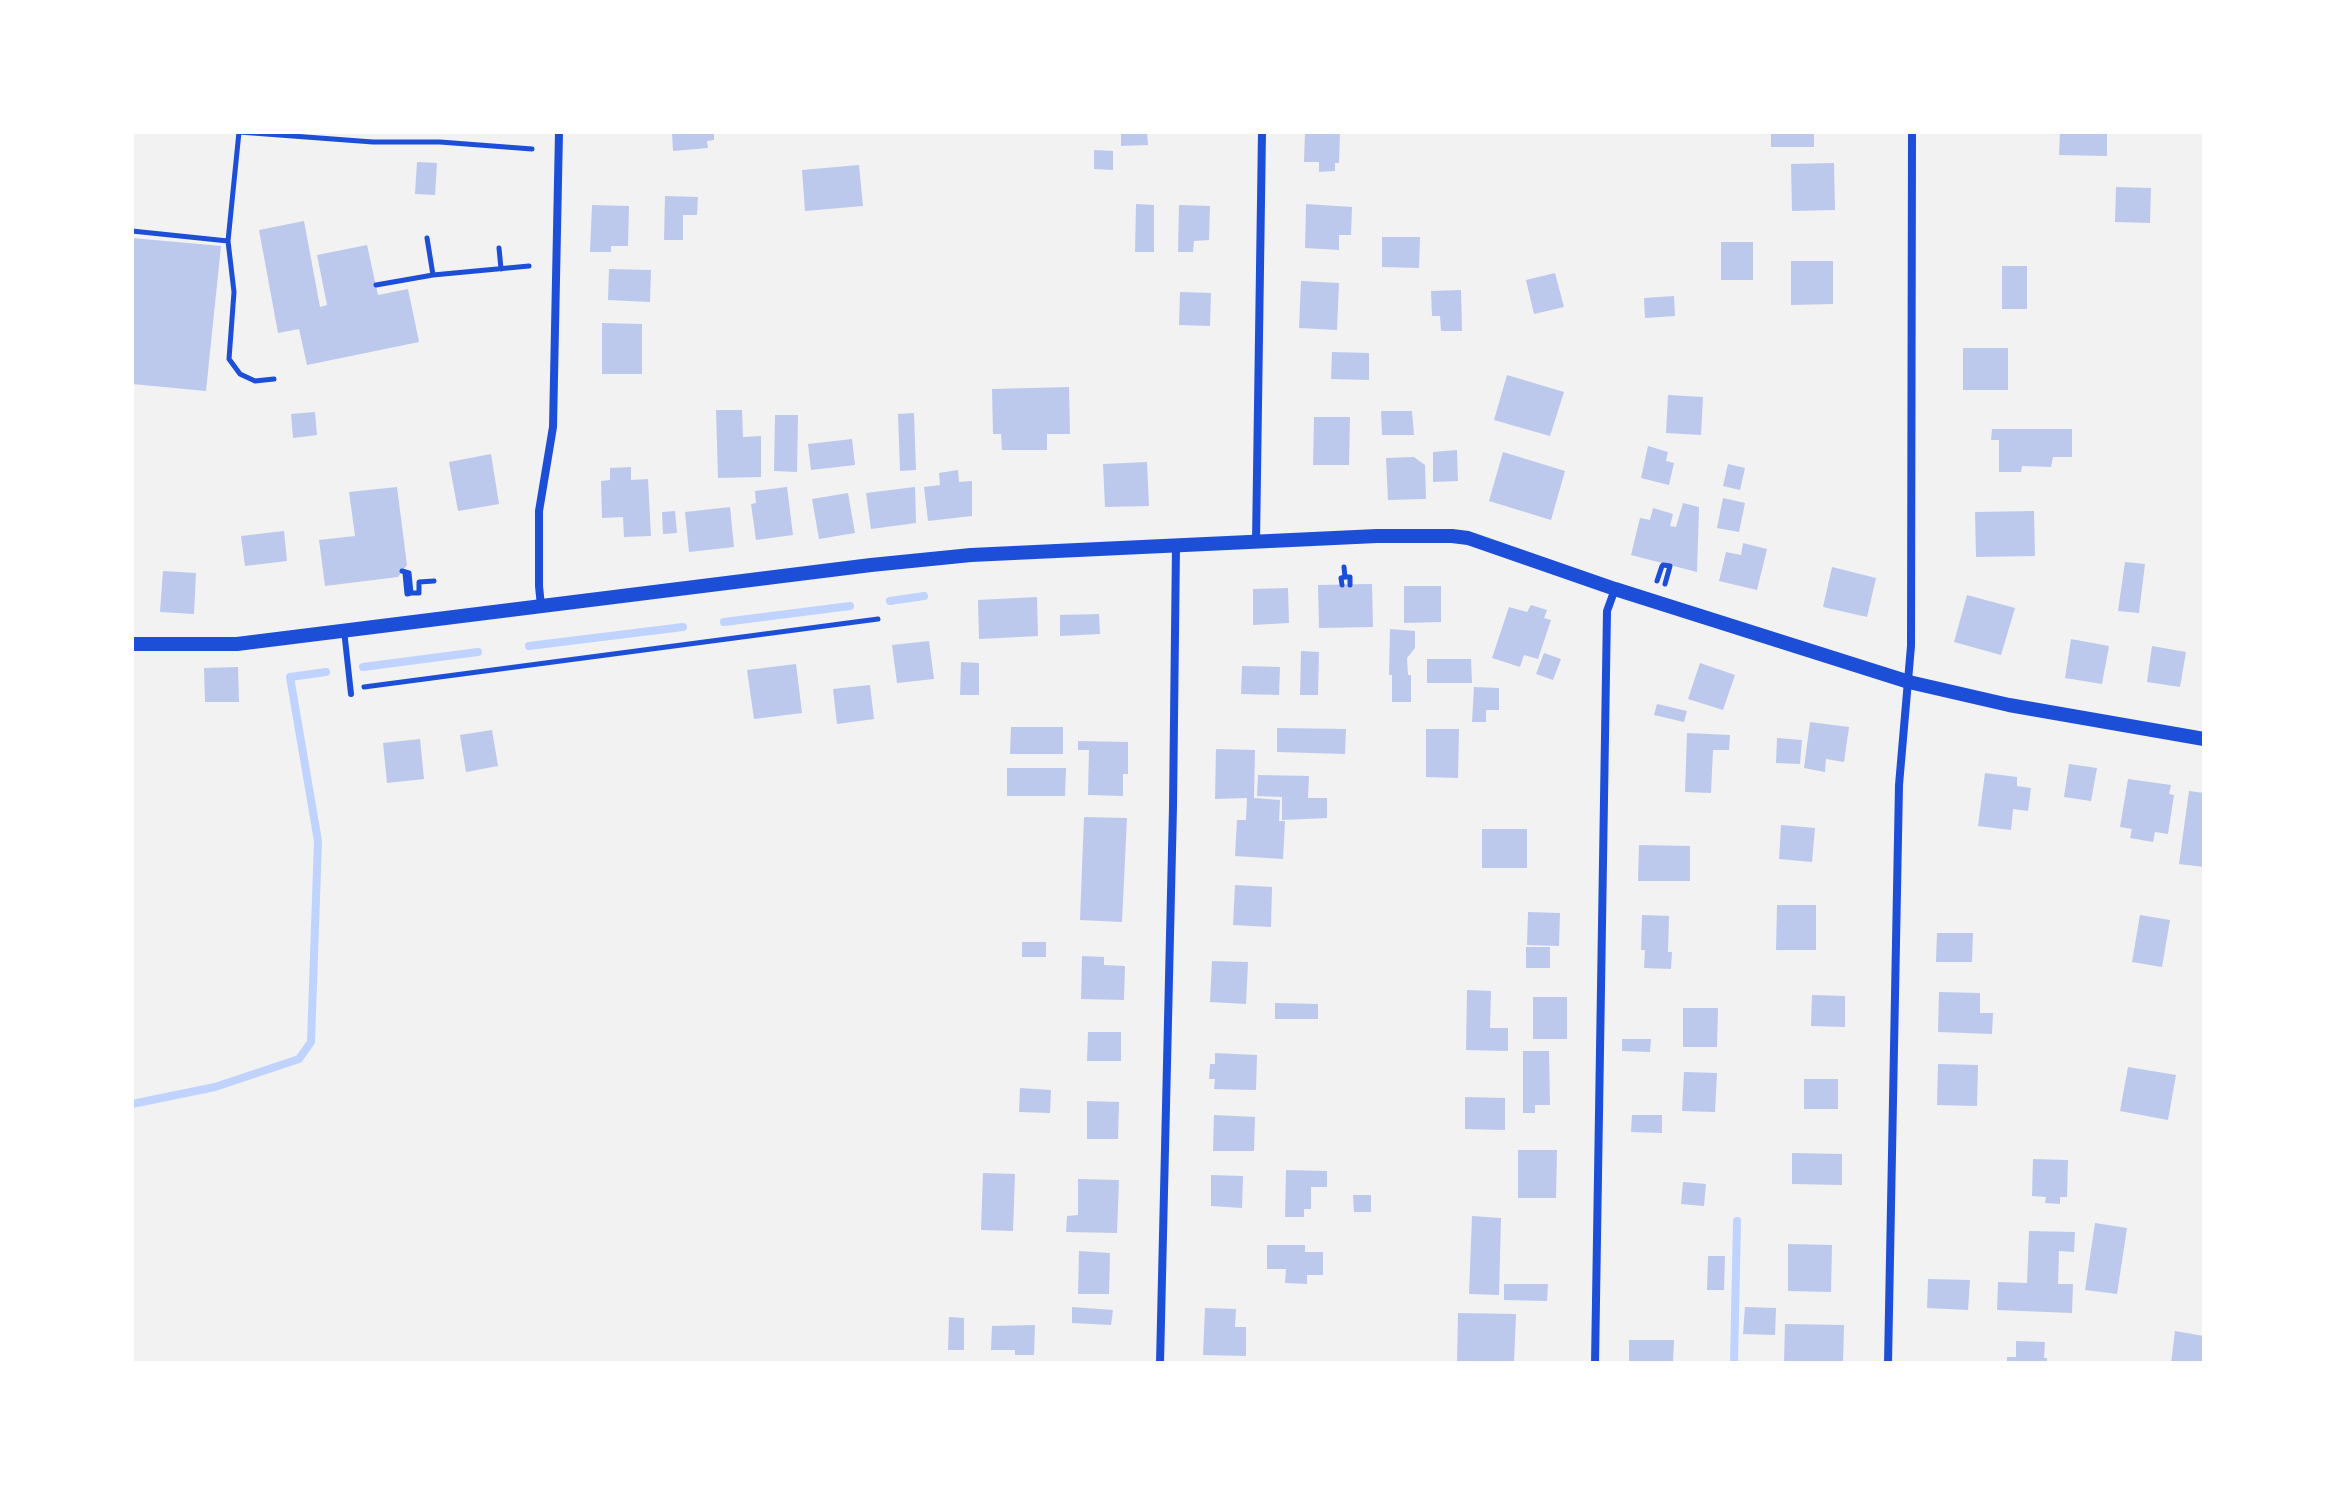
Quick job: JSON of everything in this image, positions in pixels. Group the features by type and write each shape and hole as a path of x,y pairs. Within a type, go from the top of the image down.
{"street":[{"path":"541,606 539,511 553,427 559,132"},
{"path":"1256,542 1262,132"},
{"path":"1888,1363 1899,785 1911,646 1912,132"},
{"path":"132,644 237,644 971,555 1377,536 1452,536 1468,538 1615,589 1909,682 2009,705 2204,739"},
{"path":"1160,1363 1176,546"},
{"path":"1595,1363 1607,611 1615,589"}],"lane":[{"path":"344,630 351,691"}],"path":[{"path":"274,379 255,381 240,374 229,359 234,292 228,241 239,132 335,140 440,142 532,149"},
{"path":"335,140 336,132"},
{"path":"132,231 228,241"},
{"path":"427,238 433,275"},
{"path":"499,248 501,269"},
{"path":"377,285 433,275 529,266"},
{"path":"1657,581 1662,565 1670,566 1665,584"},
{"path":"1344,567 1345,577"},
{"path":"404,572 409,573 411,593 419,593 419,582 434,581"},
{"path":"1342,585 1341,578 1345,577 1350,577 1350,585"},
{"path":"351,691 878,619"}],"building":[{"path":"672,132 714,132 714,140 707,141 708,148 673,151"},
{"path":"1121,132 1147,132 1148,145 1121,146"},
{"path":"1305,132 1340,132 1339,163 1335,163 1335,171 1319,172 1319,162 1304,162"},
{"path":"1771,132 1814,132 1814,147 1771,147"},
{"path":"2060,132 2107,132 2107,156 2059,155"},
{"path":"1094,150 1113,151 1113,170 1094,169"},
{"path":"417,162 437,163 435,195 415,194"},
{"path":"1834,163 1835,210 1792,211 1791,164"},
{"path":"859,165 863,206 805,211 802,170"},
{"path":"2116,187 2151,188 2150,223 2115,222"},
{"path":"665,196 698,197 697,215 683,215 683,240 664,240"},
{"path":"1136,204 1154,205 1154,252 1135,252"},
{"path":"1306,204 1352,207 1351,235 1339,235 1339,250 1305,248"},
{"path":"592,205 629,206 628,246 611,246 611,252 590,252"},
{"path":"1179,205 1210,206 1209,240 1194,241 1193,252 1178,252"},
{"path":"304,221 320,307 327,305 317,255 367,245 378,295 408,289 419,342 307,365 299,329 278,333 259,230"},
{"path":"1382,237 1420,237 1419,268 1382,267"},
{"path":"132,238 221,246 206,391 132,384"},
{"path":"1721,242 1753,242 1753,280 1721,280"},
{"path":"1791,261 1833,261 1833,304 1791,305"},
{"path":"2002,266 2027,266 2027,309 2002,309"},
{"path":"609,269 651,270 650,302 608,300"},
{"path":"1555,273 1564,307 1534,314 1526,280"},
{"path":"1301,281 1339,283 1337,330 1299,328"},
{"path":"1461,290 1462,331 1441,331 1440,316 1432,316 1431,291"},
{"path":"1180,292 1211,293 1210,326 1179,325"},
{"path":"1674,296 1675,316 1645,318 1644,298"},
{"path":"602,323 642,324 642,374 602,374"},
{"path":"1963,348 2008,348 2008,390 1963,390"},
{"path":"1332,352 1369,353 1369,380 1331,379"},
{"path":"1507,375 1564,392 1550,436 1494,420"},
{"path":"1069,387 1070,434 1047,434 1047,450 1002,450 1001,434 993,434 992,389"},
{"path":"1668,395 1703,397 1701,435 1666,433"},
{"path":"716,410 742,410 743,437 761,436 761,477 718,478"},
{"path":"1381,411 1412,411 1414,435 1382,435"},
{"path":"315,412 317,435 293,438 291,414"},
{"path":"914,413 916,470 900,471 898,414"},
{"path":"775,415 798,415 797,472 774,471"},
{"path":"1314,417 1350,417 1349,465 1313,465"},
{"path":"1992,429 2072,429 2072,457 2053,457 2051,467 2022,466 2021,472 1999,472 1999,440 1991,440"},
{"path":"852,439 855,465 811,470 808,444"},
{"path":"1648,446 1668,452 1666,461 1674,463 1669,485 1641,478"},
{"path":"1457,450 1458,481 1433,482 1433,452"},
{"path":"1503,452 1565,471 1551,520 1489,501"},
{"path":"491,454 499,504 458,511 449,462"},
{"path":"1414,457 1425,465 1426,499 1388,500 1386,458"},
{"path":"1147,462 1149,506 1105,507 1103,464"},
{"path":"1728,464 1745,468 1740,490 1723,486"},
{"path":"631,467 631,480 648,479 651,536 624,537 623,517 602,518 601,481 610,480 610,468"},
{"path":"958,470 959,482 972,481 972,516 928,521 924,487 940,485 939,473"},
{"path":"397,487 407,565 398,577 325,586 319,540 355,536 349,492"},
{"path":"787,487 793,535 756,540 751,504 756,503 755,491"},
{"path":"915,487 916,523 871,529 866,493"},
{"path":"848,493 855,533 819,539 812,499"},
{"path":"1723,498 1745,503 1739,532 1717,528"},
{"path":"1683,503 1699,507 1697,572 1631,555 1640,518 1650,520 1653,508 1673,514 1670,526 1676,527"},
{"path":"730,507 734,547 689,552 685,512"},
{"path":"675,511 677,533 663,534 662,512"},
{"path":"2034,511 2035,556 1976,557 1975,512"},
{"path":"284,531 287,561 245,566 241,536"},
{"path":"1743,543 1767,549 1757,590 1719,581 1726,552 1741,555"},
{"path":"2125,562 2145,564 2139,613 2118,611"},
{"path":"1832,567 1876,578 1867,617 1823,607"},
{"path":"163,571 196,573 194,614 160,612"},
{"path":"1372,584 1373,627 1319,628 1318,585"},
{"path":"1404,586 1441,586 1441,622 1404,623"},
{"path":"1288,588 1289,623 1253,625 1253,589"},
{"path":"1967,595 2015,608 2001,655 1954,642"},
{"path":"1037,597 1038,636 979,639 978,600"},
{"path":"1531,605 1547,610 1544,618 1551,620 1538,659 1524,655 1520,667 1492,658 1509,607 1527,612"},
{"path":"1099,614 1100,634 1060,636 1060,615"},
{"path":"1390,629 1415,631 1415,648 1407,658 1408,675 1411,675 1411,702 1392,702"},
{"path":"2071,639 2109,646 2102,684 2065,678"},
{"path":"929,641 934,679 897,683 892,645"},
{"path":"2152,646 2186,652 2180,687 2147,682"},
{"path":"1301,651 1319,652 1318,695 1300,695"},
{"path":"1544,653 1561,659 1553,680 1536,674"},
{"path":"1427,659 1471,659 1472,683 1427,683"},
{"path":"961,662 979,663 979,695 960,695"},
{"path":"1700,663 1735,675 1723,710 1688,699"},
{"path":"796,664 802,713 754,719 747,670"},
{"path":"1242,666 1280,667 1279,695 1241,694"},
{"path":"238,667 239,702 205,702 204,668"},
{"path":"870,685 874,719 837,724 833,689"},
{"path":"1474,687 1499,688 1499,710 1486,710 1486,722 1472,722"},
{"path":"1657,704 1687,711 1684,722 1654,715"},
{"path":"1810,722 1849,727 1844,762 1826,759 1825,772 1804,768"},
{"path":"1011,727 1063,727 1063,754 1010,754"},
{"path":"1277,728 1346,729 1345,754 1277,752"},
{"path":"1426,729 1459,729 1458,778 1426,777"},
{"path":"492,730 498,766 466,772 460,735"},
{"path":"1687,733 1730,735 1729,750 1713,750 1711,793 1685,792"},
{"path":"1777,738 1802,740 1800,764 1776,763"},
{"path":"420,739 424,779 387,783 383,743"},
{"path":"1078,741 1128,742 1128,774 1123,774 1123,796 1088,795 1089,750 1078,750"},
{"path":"1216,749 1255,750 1254,798 1280,800 1279,821 1285,821 1283,859 1235,856 1237,820 1246,820 1247,798 1215,799"},
{"path":"2069,764 2097,768 2091,801 2064,797"},
{"path":"1007,768 1066,768 1065,796 1007,796"},
{"path":"1985,773 2017,777 2017,786 2031,788 2028,811 2013,809 2011,830 1978,826"},
{"path":"1258,775 1309,776 1308,798 1327,798 1327,818 1282,820 1282,797 1257,796"},
{"path":"2128,779 2171,785 2169,794 2174,795 2168,834 2155,832 2153,842 2130,838 2132,829 2120,827"},
{"path":"2189,791 2204,793 2204,867 2179,864"},
{"path":"1084,817 1127,818 1122,922 1080,920"},
{"path":"1781,825 1815,828 1812,862 1779,859"},
{"path":"1482,829 1527,829 1527,868 1482,868"},
{"path":"1639,845 1690,846 1690,881 1638,881"},
{"path":"1235,885 1272,887 1271,927 1233,925"},
{"path":"1777,905 1816,905 1816,950 1776,950"},
{"path":"1528,912 1560,913 1559,946 1527,945"},
{"path":"1642,915 1669,916 1671,969 1644,968"},
{"path":"2140,915 2170,920 2162,967 2132,962"},
{"path":"1937,933 1973,933 1972,962 1936,962"},
{"path":"1022,942 1046,942 1046,957 1022,957"},
{"path":"1526,947 1550,947 1550,968 1526,968"},
{"path":"1082,956 1104,957 1104,965 1125,966 1124,1000 1081,999"},
{"path":"1212,961 1248,962 1246,1004 1210,1002"},
{"path":"1467,990 1491,991 1490,1028 1508,1028 1508,1051 1466,1050"},
{"path":"1939,992 1980,993 1980,1013 1993,1013 1992,1034 1938,1032"},
{"path":"1812,995 1845,996 1845,1027 1811,1026"},
{"path":"1533,997 1567,997 1567,1039 1533,1039"},
{"path":"1275,1003 1318,1004 1318,1019 1275,1019"},
{"path":"1683,1008 1718,1008 1717,1047 1683,1047"},
{"path":"1088,1032 1121,1032 1121,1061 1087,1061"},
{"path":"1622,1039 1651,1039 1650,1052 1622,1051"},
{"path":"1523,1051 1549,1051 1550,1105 1535,1105 1535,1113 1523,1113"},
{"path":"1215,1053 1257,1055 1256,1090 1214,1089 1215,1079 1209,1079 1210,1064 1215,1064"},
{"path":"1938,1064 1978,1065 1977,1106 1937,1105"},
{"path":"2128,1067 2176,1075 2168,1120 2120,1111"},
{"path":"1684,1072 1717,1073 1715,1112 1682,1111"},
{"path":"1804,1079 1838,1079 1838,1109 1804,1109"},
{"path":"1020,1088 1051,1090 1050,1113 1019,1112"},
{"path":"1465,1097 1505,1098 1505,1130 1465,1129"},
{"path":"1087,1101 1119,1102 1118,1139 1087,1139"},
{"path":"1214,1115 1255,1117 1254,1151 1213,1151"},
{"path":"1632,1115 1662,1115 1662,1133 1631,1132"},
{"path":"1518,1150 1557,1150 1556,1198 1518,1198"},
{"path":"1792,1153 1842,1154 1842,1185 1792,1184"},
{"path":"2033,1159 2068,1160 2067,1197 2060,1197 2060,1204 2045,1203 2046,1197 2032,1196"},
{"path":"1286,1170 1327,1171 1327,1187 1311,1187 1311,1209 1304,1209 1304,1217 1285,1217"},
{"path":"983,1173 1015,1174 1013,1231 981,1230"},
{"path":"1211,1175 1243,1176 1242,1208 1211,1206"},
{"path":"1078,1179 1119,1180 1117,1233 1066,1232 1067,1216 1078,1215"},
{"path":"1683,1182 1706,1184 1704,1206 1681,1204"},
{"path":"1353,1195 1371,1195 1371,1212 1354,1212"},
{"path":"1472,1216 1501,1218 1499,1295 1469,1294"},
{"path":"2095,1223 2127,1228 2117,1294 2085,1290"},
{"path":"2029,1231 2075,1232 2074,1252 2059,1251 2058,1284 2073,1284 2072,1313 1997,1310 1998,1282 2027,1283"},
{"path":"1788,1244 1832,1245 1831,1292 1788,1291"},
{"path":"1267,1245 1305,1245 1305,1252 1323,1252 1323,1275 1307,1275 1307,1284 1285,1283 1286,1269 1267,1269"},
{"path":"1079,1251 1110,1253 1109,1294 1078,1294"},
{"path":"1708,1256 1725,1256 1724,1290 1707,1290"},
{"path":"1928,1279 1970,1280 1968,1310 1927,1308"},
{"path":"1504,1284 1548,1284 1547,1301 1504,1300"},
{"path":"1072,1307 1113,1310 1111,1325 1072,1323"},
{"path":"1745,1307 1776,1308 1775,1335 1743,1334"},
{"path":"1205,1308 1236,1309 1235,1327 1246,1327 1246,1356 1203,1355"},
{"path":"1458,1313 1516,1314 1514,1363 1457,1362"},
{"path":"949,1317 964,1318 964,1350 948,1350"},
{"path":"1785,1324 1844,1325 1843,1363 1784,1363"},
{"path":"1035,1325 1034,1355 1015,1355 1015,1350 991,1350 992,1326"},
{"path":"2175,1331 2204,1336 2204,1363 2171,1363"},
{"path":"1629,1340 1674,1340 1673,1363 1629,1363"},
{"path":"2016,1341 2045,1342 2044,1358 2047,1358 2047,1363 2007,1363 2007,1357 2016,1357"}],"waterway":[{"path":"890,601 924,596"},
{"path":"724,622 850,606"},
{"path":"529,646 683,627"},
{"path":"363,667 478,652"},
{"path":"132,1104 215,1087 299,1059 311,1042 318,841 290,677 326,672"},
{"path":"1734,1363 1737,1221"}]}
